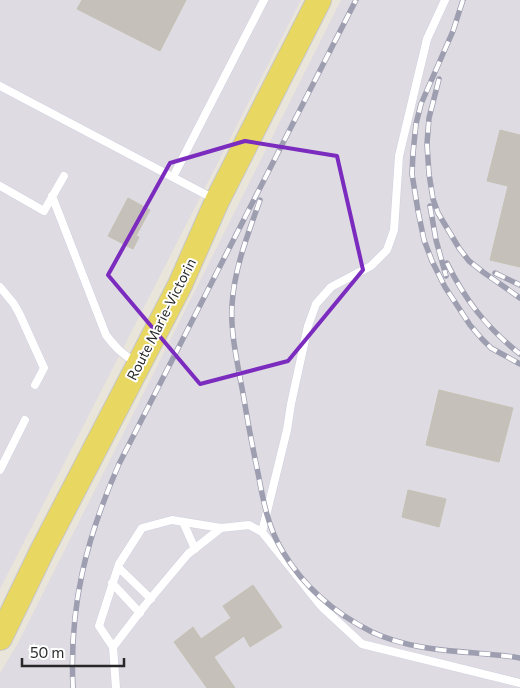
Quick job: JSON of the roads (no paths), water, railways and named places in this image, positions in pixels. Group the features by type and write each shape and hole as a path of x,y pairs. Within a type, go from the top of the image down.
{"main road":[{"name":"Route Marie-Victorin","path":"0,638 43,549 180,286 218,201 319,0"}],"lane":[{"path":"173,178 264,0"},
{"path":"262,532 287,430 308,326 316,304 331,288 371,266 387,250 394,230 399,156 427,39 445,0"},
{"path":"0,86 218,201"},
{"path":"0,186 44,211 64,176"},
{"path":"52,196 106,335 116,348 138,364"},
{"path":"0,287 17,310 44,368 35,385"},
{"path":"0,470 25,420"},
{"path":"116,688 113,648 99,626 112,583 118,566 142,528 172,520 221,528 249,525 262,532 321,606 362,644 520,683"},
{"path":"183,522 195,549"},
{"path":"113,648 188,554 221,528"},
{"path":"118,566 151,598"},
{"path":"112,583 140,613"}],"railway":[{"path":"73,688 72,658 77,601 89,546 107,492 119,464 356,0"},
{"path":"463,0 453,31 421,104 416,124 412,174 424,240 445,287 470,325 482,339 491,348 520,364"},
{"path":"439,79 429,118 427,144 429,174 433,199 438,213 469,261 520,298"},
{"path":"260,200 242,252 236,278 233,292 232,328 264,504 273,533 283,552 301,577 322,598 346,617 372,632 390,639 426,648 520,658"},
{"path":"430,206 436,240 446,276"},
{"path":"447,263 461,289 478,313 497,334 520,354"},
{"path":"495,273 520,285"}]}
